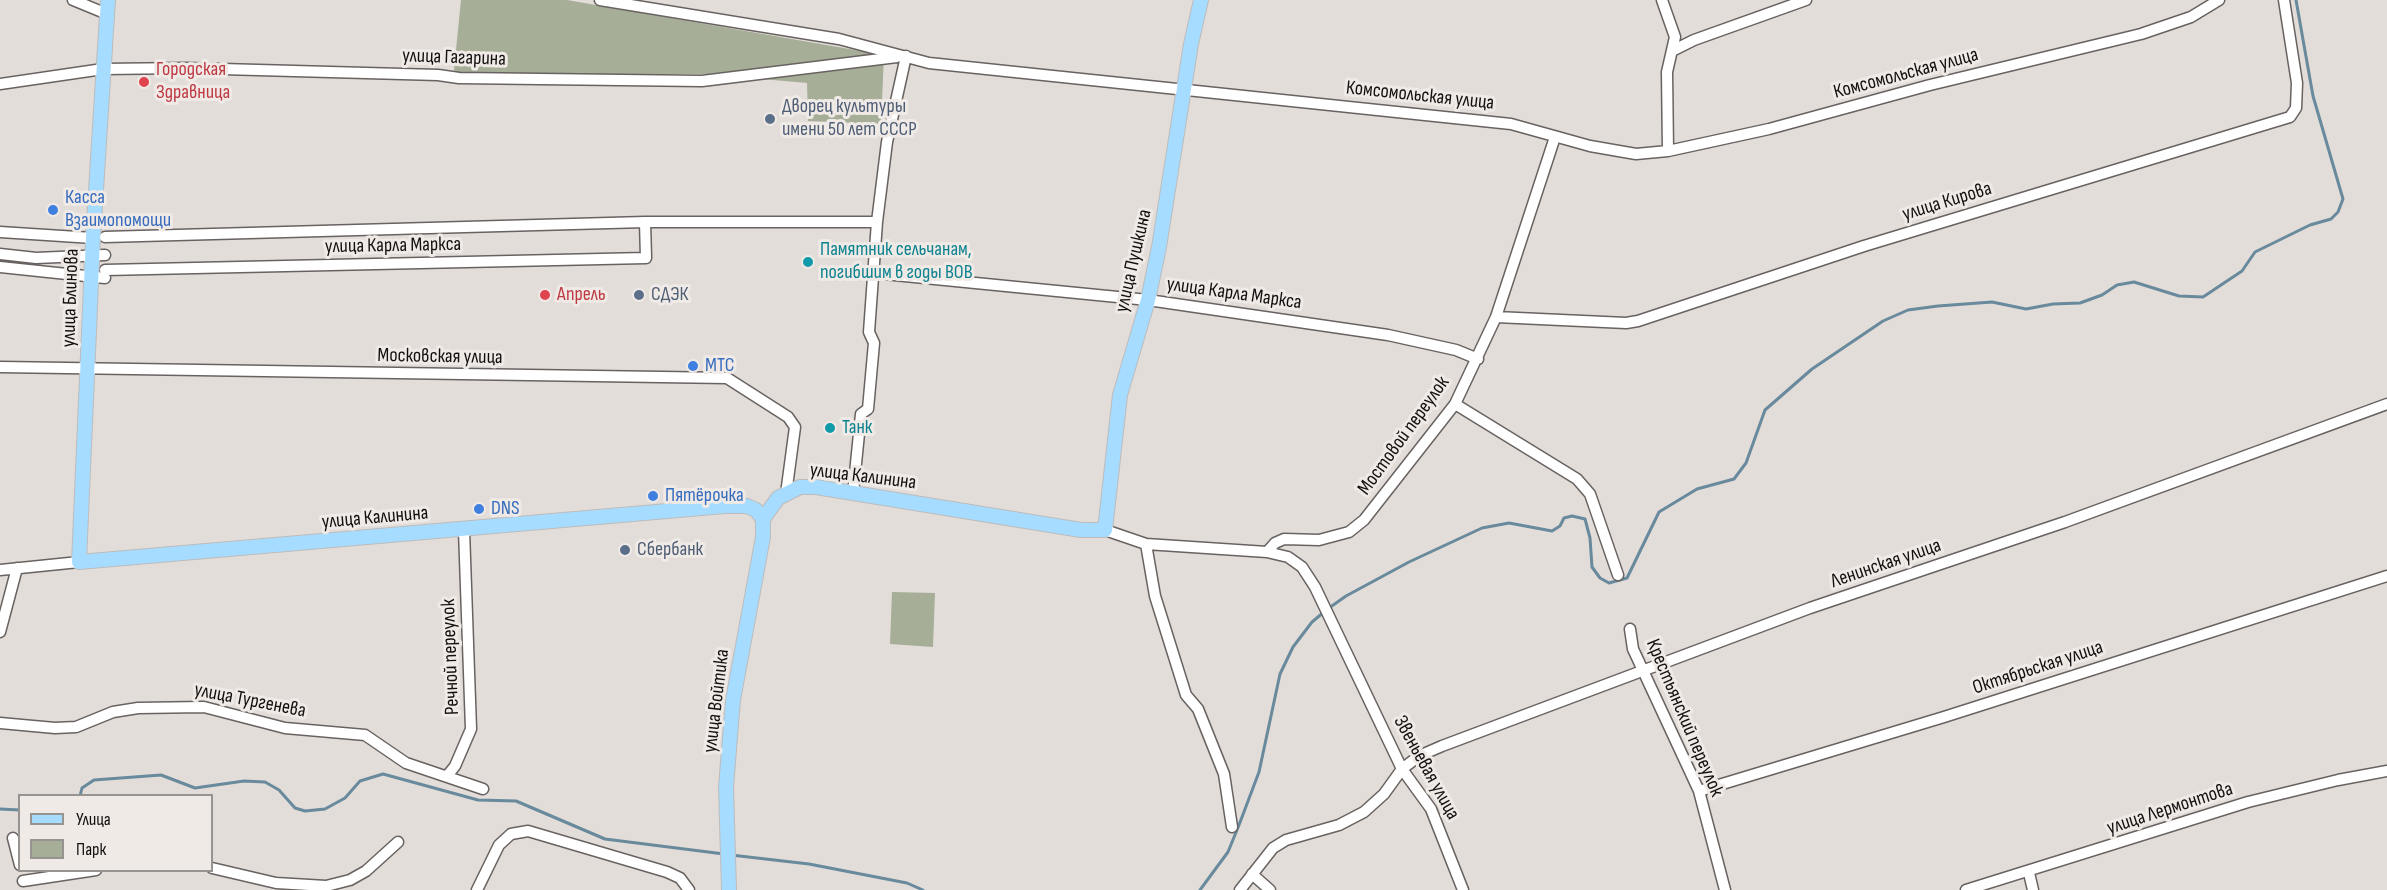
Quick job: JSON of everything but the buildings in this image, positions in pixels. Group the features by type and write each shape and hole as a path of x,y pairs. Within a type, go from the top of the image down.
{"main road":[{"name":"улица Пушкина","path":"1105,530 1120,394 1148,300 1169,194 1184,89 1201,0"},
{"name":"улица Блинова","path":"79,562 87,368 100,275 98,255 107,7"},
{"name":"улица Калинина","path":"79,562 725,506 747,506 756,510 762,519 770,506 800,487 853,493 1081,530 1105,530"},
{"name":"улица Войтика","path":"729,890 726,787 733,700 763,537 762,519"}],"street":[{"path":"73,0 107,7"},
{"name":"Комсомольская улица","path":"600,0 838,39 948,66 1511,124 1590,146 1636,154 1668,151 1769,129 1930,85 2141,34 2191,17 2219,0"},
{"path":"1662,0 1675,37 1674,50 1667,72 1668,151"},
{"path":"1674,50 1694,40 1806,0"},
{"name":"улица Кирова","path":"1497,317 1626,323 1638,321 1864,246 2290,117 2296,108 2297,83 2284,0"},
{"path":"853,493 861,414 868,409 874,343 869,332 877,222 887,142 906,56"},
{"name":"улица Гагарина","path":"0,84 104,69 186,68 467,77 702,81 906,56"},
{"name":"Мостовой переулок","path":"1267,552 1275,543 1284,539 1319,540 1348,532 1364,520 1455,404 1497,317 1555,136"},
{"name":"улица Карла Маркса","path":"0,232 99,238 645,222 877,222"},
{"name":"улица Карла Маркса","path":"0,267 100,275 646,258 645,222"},
{"path":"0,254 36,258 98,255"},
{"name":"улица Карла Маркса","path":"874,273 1148,300 1388,335 1456,350 1478,359"},
{"name":"Московская улица","path":"0,367 727,378 788,417 795,427 786,494"},
{"path":"1455,404 1577,479 1590,494 1618,575"},
{"name":"Ленинская улица","path":"1402,769 1419,756 1442,746 1810,609 2064,522 2387,404"},
{"name":"Речной переулок","path":"447,776 471,729 464,530"},
{"name":"улица Калинина","path":"1105,530 1146,544 1267,552 1288,557 1302,567 1320,597"},
{"path":"1146,544 1155,596 1186,695 1198,709 1224,774 1232,827"},
{"name":"улица Калинина","path":"0,570 79,562"},
{"path":"0,632 17,568"},
{"name":"Октябрьская улица","path":"1699,791 1944,717 2387,576"},
{"name":"Звеньевая улица","path":"1320,597 1402,769 1431,809 1463,890"},
{"name":"Крестьянский переулок","path":"1630,629 1633,649 1699,791 1725,890"},
{"name":"улица Тургенева","path":"0,723 55,728 76,727 112,712 138,708 204,707 285,728 365,735 406,764 483,789"},
{"path":"1240,890 1273,848 1286,840 1339,825 1364,812 1384,794 1402,769"},
{"name":"улица Лермонтова","path":"1966,890 2029,873 2248,802 2328,782 2387,771"},
{"path":"477,890 499,845 511,834 528,831 668,872 680,878 689,890"},
{"path":"13,838 18,857"},
{"path":"213,868 276,883 309,887 326,886 350,880 366,871 398,842"},
{"path":"23,880 81,872"},
{"path":"2029,873 2033,890"},
{"path":"1252,874 1270,890"}],"green space":[{"path":"461,0 567,0 884,55 881,124 808,121 807,83 705,74 459,74 454,70"},
{"path":"892,592 935,593 933,647 890,644"}],"waterway":[{"path":"1329,608 1346,596 1409,562 1482,528 1509,523 1552,531 1560,526 1564,518 1572,516 1585,519 1590,538 1592,567 1600,578 1609,583 1627,578 1659,512 1697,489 1734,479 1746,463 1765,410 1812,369 1883,321 1908,310 1938,306 1992,302 2026,309 2053,304 2080,303 2102,295 2117,285 2134,282 2179,296 2203,297 2242,271 2255,252 2310,225 2331,219 2338,212 2343,199 2313,96 2296,0"},
{"path":"1200,890 1228,852 1259,772 1280,674 1293,647 1312,622 1324,612"},
{"path":"80,794 82,788 94,780 161,775 195,788 244,781 265,782 279,790 295,808 305,811 325,809 345,798 360,781 383,774 478,800 516,801 605,839 724,854"},
{"path":"0,809 18,810"},
{"path":"731,855 809,864 907,883 923,890"}],"place":[{"name":"Городская Здравница","path":"144,82"},
{"name":"Дворец культуры имени 50 лет СССР","path":"770,119"},
{"name":"Касса Взаимопомощи","path":"53,210"},
{"name":"Памятник сельчанам, погибшим в годы ВОВ","path":"808,262"},
{"name":"Апрель","path":"545,295"},
{"name":"СДЭК","path":"639,295"},
{"name":"МТС","path":"693,366"},
{"name":"Танк","path":"830,428"},
{"name":"Пятёрочка","path":"653,496"},
{"name":"DNS","path":"479,509"},
{"name":"Сбербанк","path":"625,550"}]}
